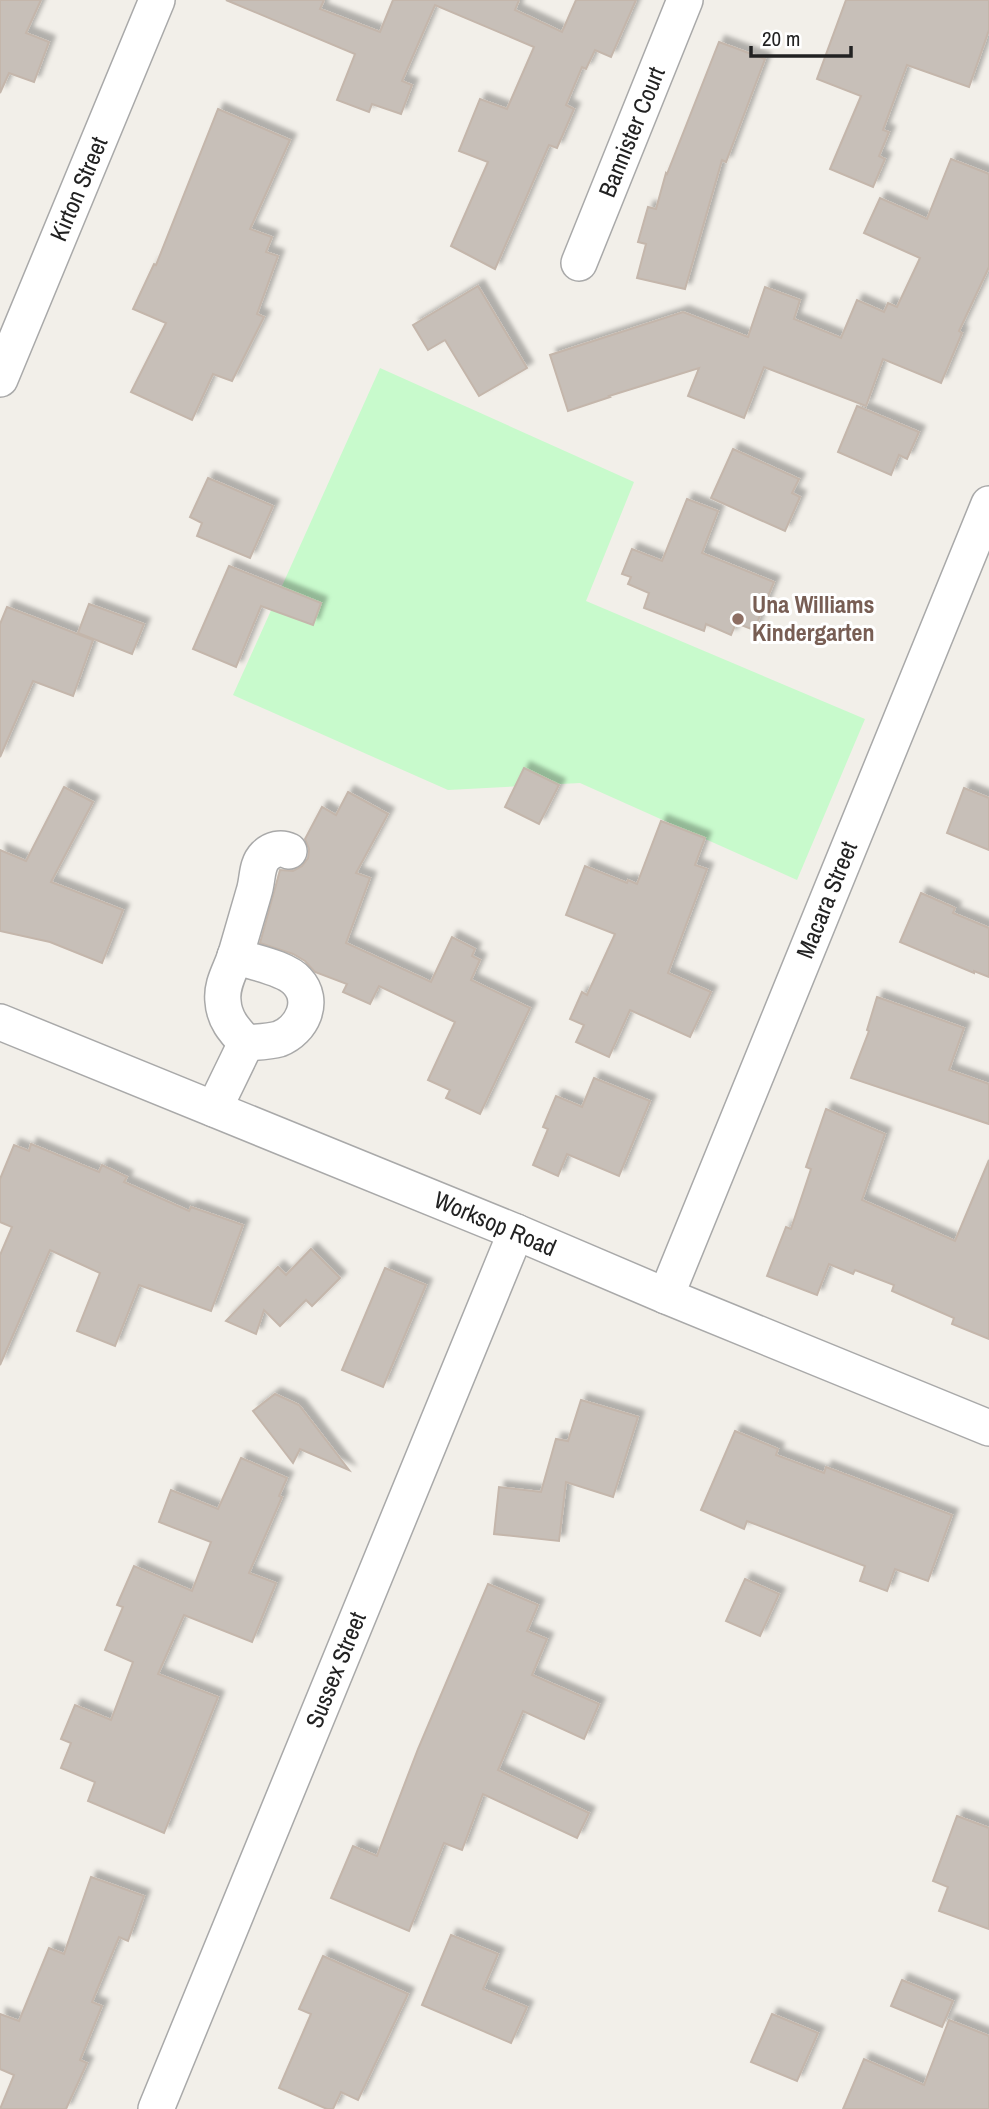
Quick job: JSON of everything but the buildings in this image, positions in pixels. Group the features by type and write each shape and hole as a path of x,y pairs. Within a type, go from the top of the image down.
{"street":[{"name":"Kirton Street","path":"0,379 158,0"},
{"name":"Bannister Court","path":"579,264 685,0"},
{"name":"Macara Street","path":"666,1296 989,503"},
{"path":"246,1043 228,1021 222,997 224,984 254,892 259,865 264,856 274,850 282,848 289,851"},
{"path":"235,956 286,973 297,980 306,1002 301,1022 291,1031 275,1040 246,1043"},
{"name":"Worksop Road","path":"0,1022 989,1428"},
{"path":"214,1109 246,1043"},
{"name":"Sussex Street","path":"156,2109 516,1232"}],"green space":[{"path":"380,368 634,482 586,601 865,719 797,880 580,783 448,790 233,695"}],"place":[{"name":"Una Williams Kindergarten","path":"738,619"}]}
